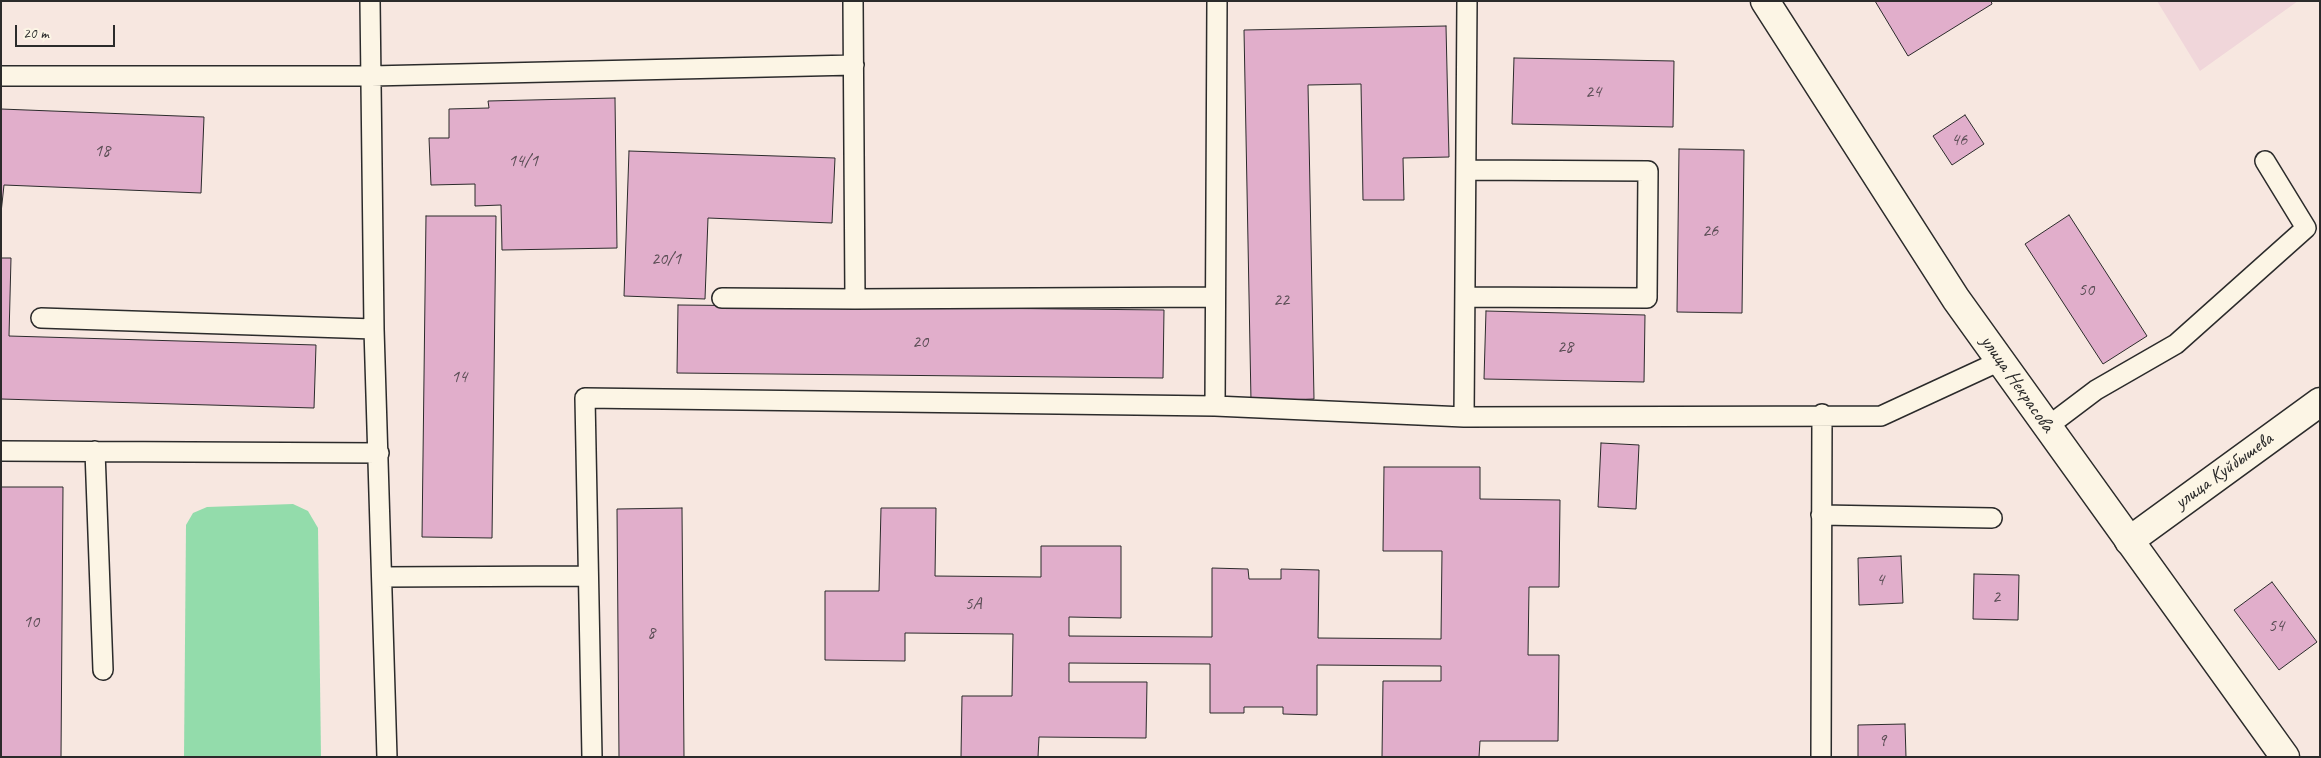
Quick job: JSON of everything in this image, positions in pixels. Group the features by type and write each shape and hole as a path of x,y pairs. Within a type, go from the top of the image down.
{"street":[{"name":"улица Некрасова","path":"1765,1 1956,299 2285,757"},
{"name":"улица Куйбышева","path":"2129,541 2320,402"}],"lane":[{"path":"370,1 374,329 387,757"},
{"path":"854,1 855,299"},
{"path":"1215,406 1217,1"},
{"path":"1464,416 1467,1"},
{"path":"1,76 371,76 854,65"},
{"path":"2047,426 2096,390 2176,344 2306,228 2264,161"},
{"path":"1465,297 1647,298 1648,171 1466,170"},
{"path":"722,298 1215,297"},
{"path":"42,318 374,329"},
{"path":"592,757 586,398 1215,406 1464,416 1822,414 1881,416 2000,360"},
{"path":"1821,757 1822,414"},
{"path":"1,451 379,453"},
{"path":"95,451 103,670"},
{"path":"1821,515 1992,518"},
{"path":"382,576 588,576"}],"shaded area":[{"path":"2157,1 2298,1 2200,71"}],"green space":[{"path":"293,504 308,511 318,528 321,757 184,757 186,525 193,513 207,507"}],"building":[{"path":"1875,1 1991,1 1992,4 1908,56"},
{"path":"1446,26 1449,157 1403,158 1404,200 1363,200 1361,84 1308,85 1314,399 1251,401 1244,30"},
{"path":"1514,58 1674,61 1673,127 1512,124"},
{"path":"615,98 617,248 502,250 501,205 475,206 475,184 431,185 429,138 449,138 449,109 489,108 488,101"},
{"path":"1,109 204,117 201,193 4,185 1,213"},
{"path":"1965,115 1984,144 1952,165 1933,136"},
{"path":"1679,149 1744,150 1742,313 1677,312"},
{"path":"629,151 835,158 832,223 708,218 705,299 624,296"},
{"path":"2069,215 2147,336 2103,364 2025,244"},
{"path":"426,216 496,216 492,538 422,537"},
{"path":"1,258 11,258 9,336 316,345 314,408 1,399"},
{"path":"678,305 1164,310 1163,378 677,373"},
{"path":"1486,311 1645,315 1644,382 1484,379"},
{"path":"1601,443 1639,445 1636,509 1598,507"},
{"path":"1384,467 1480,467 1480,499 1560,500 1559,587 1529,587 1528,655 1559,655 1558,741 1480,741 1479,757 1382,757 1383,681 1441,681 1441,666 1317,665 1317,715 1283,714 1283,707 1244,707 1244,713 1210,713 1210,664 1069,663 1069,682 1147,682 1146,738 1039,737 1038,757 961,757 962,696 1012,696 1013,634 905,633 905,661 825,660 825,591 879,591 881,508 936,508 935,576 1041,577 1041,546 1121,546 1121,618 1069,617 1069,636 1212,637 1212,568 1248,569 1249,579 1281,579 1281,569 1319,570 1318,638 1441,639 1442,551 1383,551"},
{"path":"1,487 63,487 61,757 1,757"},
{"path":"682,508 684,757 619,757 617,509"},
{"path":"1901,556 1903,603 1859,605 1858,558"},
{"path":"1974,574 2019,575 2018,620 1973,619"},
{"path":"2272,582 2317,642 2279,670 2234,610"},
{"path":"1905,724 1906,757 1858,757 1858,725"}]}
